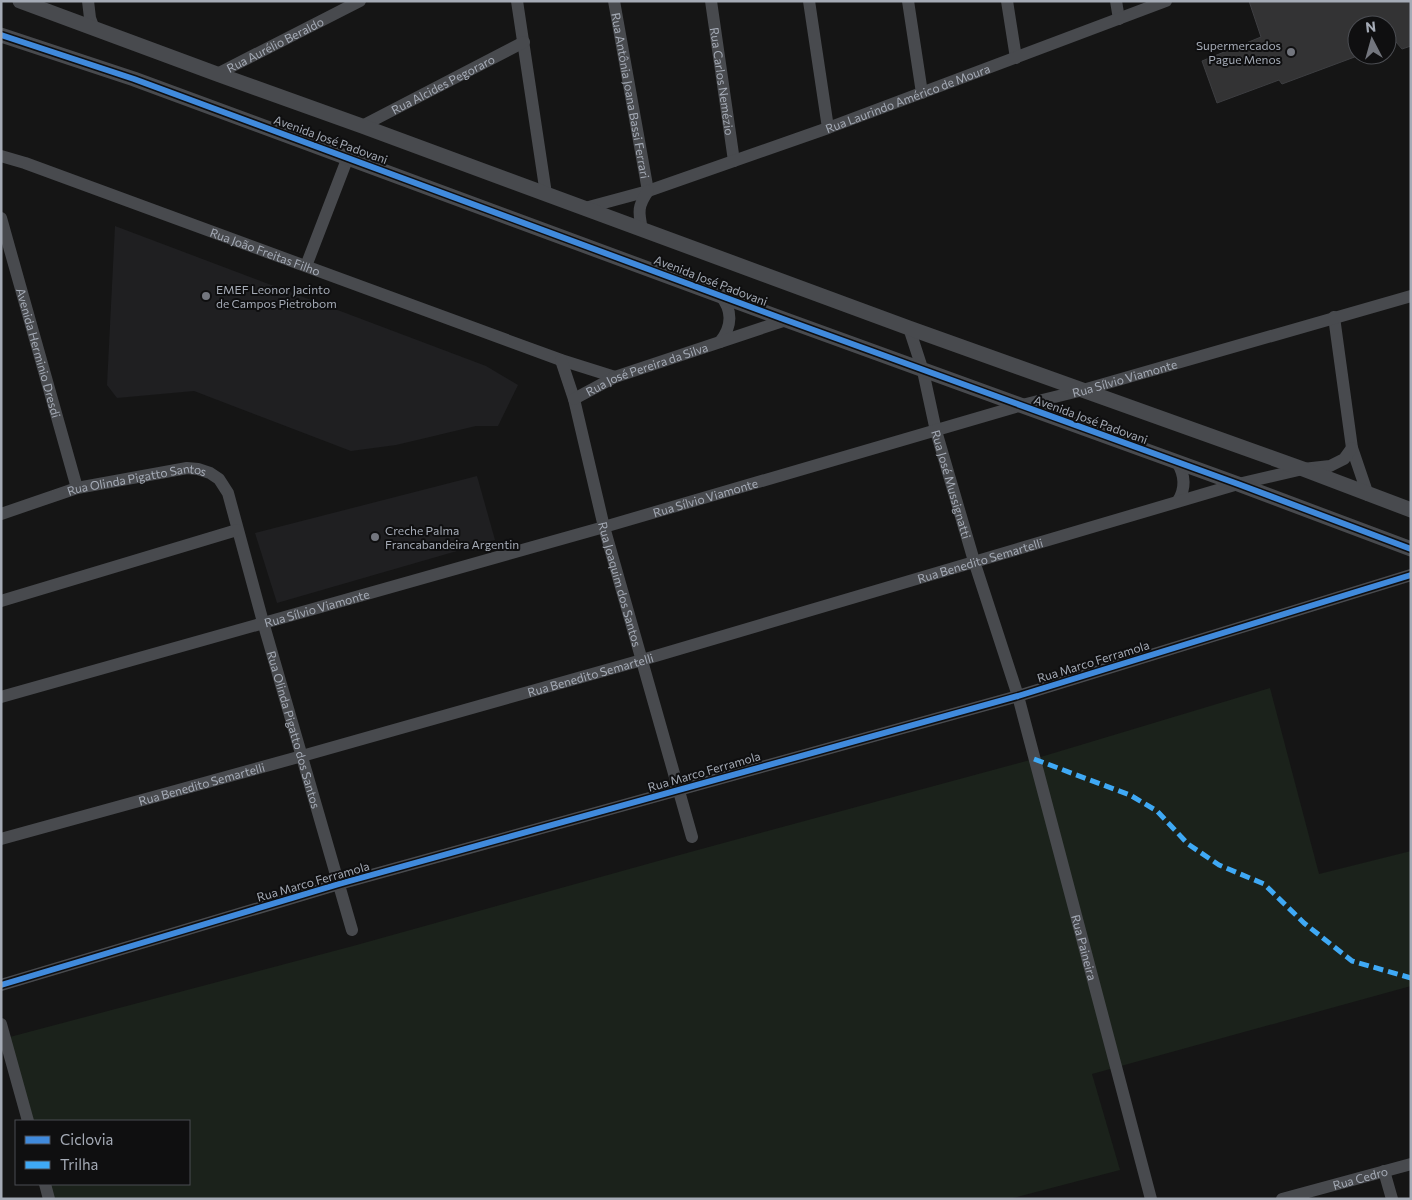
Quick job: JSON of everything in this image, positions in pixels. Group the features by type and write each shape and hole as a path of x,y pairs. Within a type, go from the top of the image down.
{"street":[{"name":"Avenida José Padovani","path":"20,1 909,328 1303,469 1411,510"},
{"path":"88,1 90,18 94,29"},
{"name":"Rua Aurélio Beraldo","path":"217,74 360,1"},
{"path":"517,1 546,194"},
{"name":"Rua Antônia Joana Bassi Ferrari","path":"614,1 648,191"},
{"name":"Rua Carlos Nemézio","path":"711,1 734,160"},
{"path":"809,1 828,128"},
{"path":"908,1 922,93"},
{"path":"1007,1 1016,58"},
{"path":"1116,1 1119,19"},
{"name":"Rua Laurindo Américo de Moura","path":"585,208 648,191 828,128 1166,1"},
{"name":"Avenida José Padovani","path":"1,35 134,79 923,371 1238,484 1411,549"},
{"name":"Rua Alcides Pegoraro","path":"362,126 524,42"},
{"name":"Rua João Freitas Filho","path":"1,156 25,163 561,360 615,377"},
{"path":"306,266 348,158"},
{"path":"642,229 638,208 648,191"},
{"name":"Avenida Herminio Dresdi","path":"1,218 77,488"},
{"name":"Rua José Pereira da Silva","path":"720,295 728,307 730,321 725,336 720,342"},
{"name":"Rua Sílvio Viamonte","path":"1,697 1411,296"},
{"path":"1334,317 1352,448 1368,495"},
{"name":"Rua José Pereira da Silva","path":"574,399 615,377 786,320"},
{"name":"Rua José Mussignatti","path":"909,328 923,371 936,431 974,561 1018,696"},
{"name":"Rua Joaquim dos Santos","path":"561,360 574,399 604,527 692,837"},
{"name":"Rua Benedito Semartelli","path":"1,839 642,660 1238,484 1303,469 1330,466 1344,459 1352,448"},
{"path":"1177,462 1184,476 1183,491 1178,501"},
{"name":"Rua Olinda Pigatto Santos","path":"1,514 77,488 187,468 210,473 219,479 228,493 237,530"},
{"path":"1,601 237,530"},
{"name":"Rua Olinda Pigatto dos Santos","path":"237,530 352,930"},
{"name":"Rua Marco Ferramola","path":"1,985 339,884 1018,696 1411,575"},
{"name":"Rua Paineira","path":"1018,696 1151,1199"},
{"path":"1,1024 28,1120"},
{"name":"Rua Cedro","path":"1282,1199 1411,1164"},
{"path":"1384,1171 1392,1199"},
{"path":"45,1185 49,1199"}],"shaded area":[{"name":"EMEF Leonor Jacinto de Campos Pietrobom","path":"115,226 486,366 518,385 498,426 476,426 396,445 351,451 194,391 117,398 107,385"},
{"name":"Creche Palma Francabandeira Argentin","path":"477,476 495,540 277,603 255,533"},
{"path":"1270,688 1319,874 1411,851 1411,986 1092,1074 1120,1170 1009,1199 51,1199 47,1185 190,1185 190,1120 29,1120 6,1038 353,946 1034,759"}],"building":[{"name":"Supermercados Pague Menos","path":"1249,1 1411,1 1411,46 1402,49 1397,43 1397,15 1347,15 1347,60 1282,84 1279,80 1217,103 1202,61 1261,37"}],"marked path":[{"path":"1034,759 1130,795 1157,811 1188,844 1219,865 1264,884 1304,923 1352,961 1411,978"}],"cycle path":[{"path":"1,35 134,79 1411,549"},
{"path":"1,985 339,884 1018,696 1411,575"}],"place":[{"name":"Supermercados Pague Menos","path":"1291,52"},
{"name":"EMEF Leonor Jacinto de Campos Pietrobom","path":"206,296"},
{"name":"Creche Palma Francabandeira Argentin","path":"375,537"}]}
